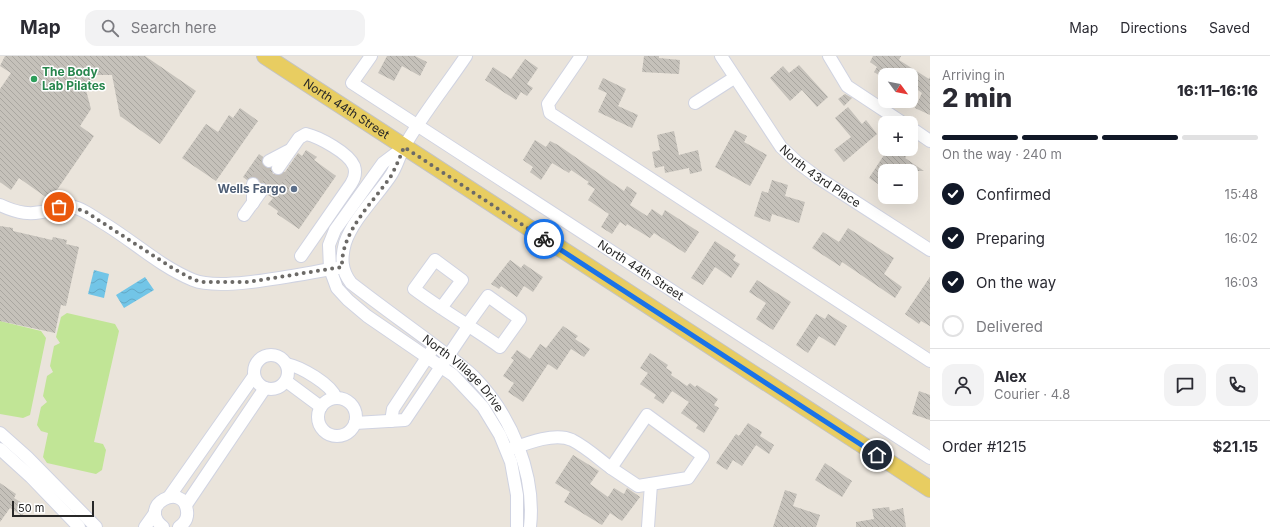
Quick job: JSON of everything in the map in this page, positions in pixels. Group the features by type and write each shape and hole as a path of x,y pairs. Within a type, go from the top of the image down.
{"main road":[{"name":"North 44th Street","path":"265,56 930,489"}],"street":[{"name":"North 44th Street","path":"371,56 352,83 930,458"},
{"path":"0,205 18,213 32,214 70,206 86,212 174,269 194,280 204,282 248,282 342,267 343,252 346,241 353,228 395,169 404,147 466,56"},
{"path":"581,56 548,104 550,113 930,361"},
{"name":"North 43rd Place","path":"721,56 734,78 781,147 797,162 816,177 930,250"},
{"path":"829,56 847,86 892,116"},
{"path":"695,104 734,78"},
{"path":"918,133 930,141"},
{"path":"276,166 299,138 306,134 324,140 351,160 354,167 355,178 301,256"},
{"name":"North Village Drive","path":"404,147 383,163 335,230 329,245 330,269 337,288 348,300 367,316 442,367 464,385 483,407 512,448 528,484 530,527"},
{"path":"244,215 253,203 260,189"},
{"name":"North Village Drive","path":"342,267 345,276 351,283 474,376 488,392 508,425 517,494 515,526"},
{"path":"355,423 405,420 449,357 469,325 462,323 441,308"},
{"path":"391,421 393,409 435,346"},
{"path":"145,527 155,514 158,504 169,497 254,376 256,364 264,356 269,355 280,356 287,364 288,376 286,381 277,388 265,388 260,385 254,376"},
{"path":"287,364 297,366 308,373 334,392 336,398"},
{"path":"286,381 321,407"},
{"path":"186,505 265,388"},
{"path":"343,398 353,406 356,417 352,429 342,435 330,434 321,425 319,413 321,407 330,399 343,398"},
{"path":"512,448 544,439 572,440 611,468 638,486 688,478 703,456 647,415 611,468"},
{"path":"0,433 27,457 96,527"},
{"path":"0,449 31,477 79,527"},
{"path":"648,527 651,484"},
{"path":"169,497 178,498 186,505 188,516 186,521 179,527"},
{"path":"155,514 159,523 163,527"}],"green space":[{"path":"67,313 115,324 119,331 94,442 103,444 106,450 102,470 96,474 47,463 43,457 48,433 41,431 37,425 41,407 47,402 43,396 47,376 53,372 50,366 54,346 60,343 56,337 61,317"},
{"path":"0,321 41,331 46,338 30,415 23,418 0,414"}],"water":[{"path":"94,270 109,274 104,298 88,294"},
{"path":"145,277 154,290 124,308 116,295"}],"building":[{"path":"5,56 145,56 196,91 160,144 120,116 112,75 96,75 86,90 91,109 80,126 94,136 50,200 19,178 11,190 0,182 0,89 11,73 0,66"},
{"path":"387,56 415,56 427,62 420,76 402,66 394,81 378,73"},
{"path":"644,56 659,56 659,58 680,60 679,74 642,72"},
{"path":"873,56 901,56 899,60 912,68 878,68 878,75 874,72 877,67 870,62"},
{"path":"525,59 538,68 527,84 533,88 527,96 521,92 516,100 485,80 493,67 511,79"},
{"path":"799,65 828,97 817,107 802,90 790,101 770,78 783,66 789,73"},
{"path":"918,72 929,79 930,77 930,115 915,108 918,108 918,102 922,93 918,90"},
{"path":"603,78 626,89 618,106 638,115 632,128 598,112 607,93 598,89"},
{"path":"845,94 852,98 844,106 838,99"},
{"path":"848,107 862,124 866,120 877,134 844,162 834,150 851,137 835,118"},
{"path":"240,108 258,121 216,181 182,158 206,124 218,132 229,115 233,118"},
{"path":"735,130 747,136 744,142 767,155 750,186 715,167"},
{"path":"674,131 679,155 698,150 702,171 690,174 689,168 665,173 664,166 655,168 652,152 660,150 657,135"},
{"path":"535,140 546,147 550,141 558,145 624,191 627,186 637,193 630,205 647,216 652,209 662,216 665,210 699,232 685,253 654,233 650,238 627,224 626,226 620,222 612,234 601,227 609,214 588,200 595,189 587,184 589,182 571,170 569,173 552,163 541,180 530,172 533,167 523,160"},
{"name":"Wells Fargo","path":"306,150 317,157 314,160 336,176 299,229 277,214 278,211 268,204 273,198 268,195 269,190 267,184 260,183 256,177 247,180 243,177 259,154 263,157 263,165 265,168 271,168 273,174 278,175 285,172 298,153 302,156"},
{"path":"883,156 906,156 905,158 914,164 878,164"},
{"path":"878,164 878,184 869,178"},
{"path":"918,167 924,171 918,171"},
{"path":"772,180 788,185 785,196 805,202 799,223 772,214 770,222 754,216 762,191 768,193"},
{"path":"0,226 13,228 13,231 52,240 53,237 67,240 66,244 79,247 66,306 61,305 55,333 0,321"},
{"path":"848,228 894,258 884,274 902,287 895,298 842,262 840,266 812,248 823,232 839,242"},
{"path":"715,241 736,255 733,260 740,264 731,278 715,267 703,285 691,278"},
{"path":"510,260 521,268 524,264 543,277 533,292 524,286 517,297 501,286 499,289 491,284"},
{"path":"930,277 930,326 921,321 919,324 905,314"},
{"path":"757,280 791,302 773,330 756,319 766,303 749,292"},
{"path":"816,314 825,319 828,314 847,326 835,346 819,336 808,353 796,345"},
{"path":"563,326 578,336 575,339 590,349 584,357 571,349 557,370 548,364 523,402 508,392 514,383 503,376 514,360 511,358 517,350 530,359 540,344 546,348"},
{"path":"650,353 668,365 666,368 672,372 671,375 687,386 690,383 695,387 697,385 718,399 714,405 719,408 704,433 696,428 698,425 681,413 689,402 672,391 663,404 654,398 656,395 640,384 648,373 640,368"},
{"path":"919,391 930,395 930,420 912,414"},
{"path":"748,423 762,432 760,436 774,445 769,454 756,445 742,466 733,460 727,470 716,463 736,434 739,436"},
{"path":"573,455 599,471 590,484 608,497 614,488 624,494 627,488 640,497 622,521 610,513 602,525 564,502 570,492 555,483"},
{"path":"825,463 852,481 842,497 815,480"},
{"path":"0,483 16,494 14,498 28,507 22,516 10,508 0,522"},
{"path":"785,490 797,494 793,506 820,515 816,527 773,527"},
{"path":"889,507 890,511 903,508 906,527 856,527 856,522 874,519 872,509"}],"tunnel":[{"path":"253,184 269,161"},
{"path":"267,194 283,171"}],"way so far":[{"path":"59,207 70,206 86,212 174,269 194,280 218,283 248,282 342,267 343,252 346,241 353,228 395,169 404,147 544,239"}],"place":[{"name":"The Body Lab Pilates","path":"34,79"},
{"name":"Wells Fargo","path":"294,189"}],"route":[{"path":"544,239 877,455"}]}
